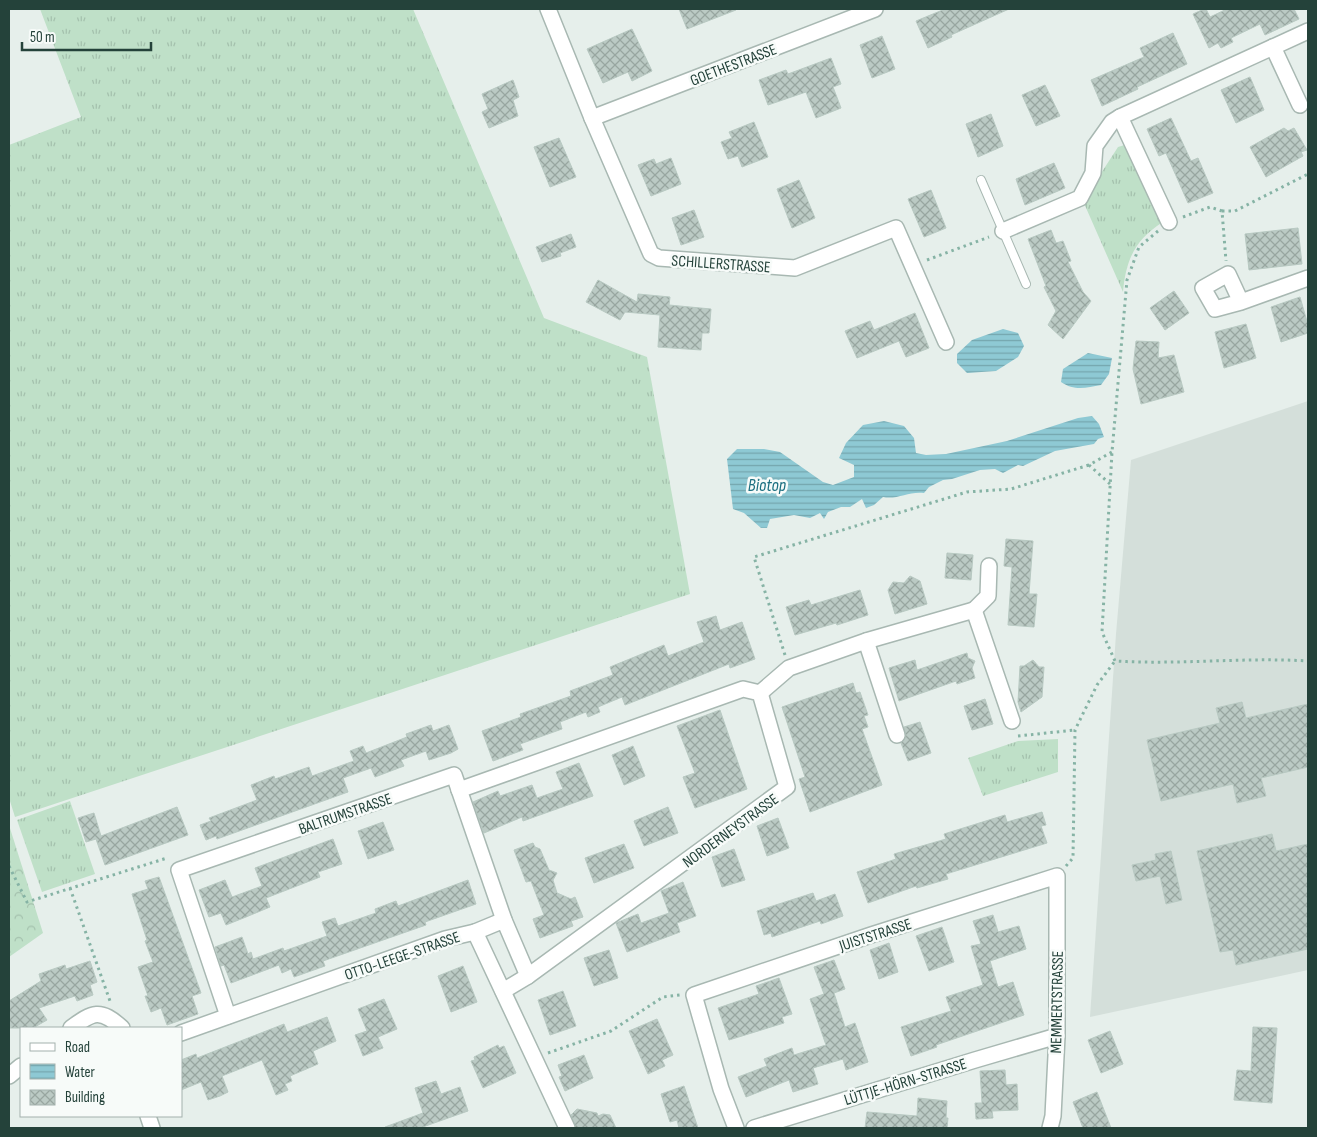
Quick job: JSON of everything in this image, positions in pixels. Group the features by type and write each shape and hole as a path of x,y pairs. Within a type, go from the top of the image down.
{"street":[{"name":"SCHILLERSTRASSE","path":"548,9 592,118 651,254 659,258 795,268 896,228 946,342"},
{"name":"GOETHESTRASSE","path":"592,118 875,9"},
{"path":"1003,231 1080,198 1093,173 1095,146 1112,122 1308,31"},
{"path":"1273,47 1300,105"},
{"path":"1120,117 1169,222"},
{"path":"1241,302 1228,274 1203,288 1215,309 1241,302 1308,278"},
{"path":"459,790 743,688 760,693 789,668 866,641 974,610 988,596 989,566"},
{"path":"974,610 1012,721"},
{"path":"866,641 897,735"},
{"name":"NORDERNEYSTRASSE","path":"503,991 528,976 787,788 760,693"},
{"name":"BALTRUMSTRASSE","path":"179,870 454,775 504,920 528,976"},
{"path":"179,870 228,1016"},
{"name":"JUISTSTRASSE","path":"694,995 880,932 1057,876"},
{"name":"MEMMERTSTRASSE","path":"1050,1128 1053,1116 1057,1036 1057,876"},
{"path":"475,932 504,920"},
{"name":"OTTO-LEEGE-STRASSE","path":"182,1033 445,939 475,932 567,1128"},
{"path":"694,995 721,1089 736,1128"},
{"path":"72,1027 89,1015 99,1014 107,1017 120,1027"},
{"name":"LÜTTJE-HÖRN-STRASSE","path":"754,1128 1057,1036"},
{"path":"9,1076 20,1067"}],"lane":[{"path":"981,180 1026,284"}],"path":[{"path":"1115,661 1102,632 1110,485 1127,280 1139,247 1169,222 1210,207 1222,211 1235,211 1308,174"},
{"path":"1222,211 1228,274"},
{"path":"913,266 1003,231"},
{"path":"789,668 754,557 967,492 1011,489 1089,465 1112,452"},
{"path":"1089,465 1110,485"},
{"path":"1115,661 1149,663 1271,659 1308,661"},
{"path":"1057,876 1073,858 1075,730 1097,685 1115,661"},
{"path":"1012,721 1017,736 1075,730"},
{"path":"9,866 27,902 167,858 179,870"},
{"path":"70,888 120,1027"},
{"path":"533,1059 611,1031 663,997 694,995"}],"shaded area":[{"path":"1308,401 1308,970 1090,1017 1116,634 1131,460"}],"green space":[{"path":"40,9 413,9 544,318 647,357 690,594 15,817 9,798 9,145 81,117"},
{"path":"1128,144 1163,222 1145,236 1134,251 1124,280 1123,292 1083,201 1118,147"},
{"path":"1058,739 1058,772 983,796 968,758 1018,741"},
{"path":"70,801 95,874 42,892 17,820"},
{"path":"9,825 43,933 9,957"}],"water":[{"path":"1003,329 1018,333 1024,346 1018,357 996,371 967,373 957,363 957,354 972,340"},
{"path":"1088,353 1112,358 1109,374 1101,385 1075,388 1061,382 1063,369"},
{"name":"Biotop","path":"1092,416 1099,424 1104,437 1098,439 1094,444 1055,451 1023,466 1018,465 1003,473 995,469 980,470 943,480 929,487 924,493 883,497 874,505 866,508 862,499 850,507 841,507 828,512 824,519 820,513 810,518 794,515 770,519 767,528 761,528 744,513 733,509 727,459 737,449 764,449 780,452 823,482 833,485 854,477 854,465 839,458 846,443 863,425 884,421 904,426 914,438 916,453 926,455 946,454 1007,441 1078,418"}],"building":[{"path":"679,9 736,9 736,10 687,29"},
{"path":"945,9 1009,9 951,35 952,37 928,48 916,21"},
{"path":"1206,9 1210,17 1227,9 1294,9 1299,19 1265,35 1260,24 1231,38 1233,42 1221,48 1218,43 1209,48 1193,14"},
{"path":"632,29 652,71 632,81 628,72 603,83 587,49"},
{"path":"1173,33 1187,64 1137,87 1138,89 1102,106 1091,80 1144,57 1140,48"},
{"path":"882,36 895,69 872,78 860,45"},
{"path":"831,58 841,84 833,87 841,108 816,118 806,92 768,105 759,80 786,70 788,74"},
{"path":"1250,77 1264,110 1236,123 1221,90"},
{"path":"513,80 519,97 513,100 518,116 489,128 482,112 488,109 482,94"},
{"path":"1045,85 1060,116 1036,126 1022,95"},
{"path":"991,114 1003,146 978,157 966,124"},
{"path":"1171,118 1191,161 1198,158 1213,193 1188,203 1166,153 1159,156 1147,129"},
{"path":"754,122 768,157 742,167 738,156 728,159 721,142 732,138 729,132"},
{"path":"1284,128 1288,131 1294,128 1307,150 1301,152 1303,156 1266,177 1250,147"},
{"path":"559,138 576,177 550,187 534,147"},
{"path":"671,158 681,184 651,196 638,165 654,159 656,164"},
{"path":"1054,163 1065,188 1025,205 1016,179"},
{"path":"799,180 815,218 792,228 777,189"},
{"path":"931,190 946,228 924,237 908,199"},
{"path":"694,210 704,237 681,245 672,218"},
{"path":"1298,228 1302,264 1249,270 1245,234"},
{"path":"1051,230 1056,243 1063,241 1071,261 1068,262 1083,292 1091,301 1063,339 1048,325 1056,311 1044,287 1046,286 1028,239"},
{"path":"571,234 576,247 560,253 561,256 542,262 536,247"},
{"path":"598,280 637,302 638,294 670,297 669,305 711,309 709,333 702,333 701,350 658,347 660,315 625,312 620,320 586,302"},
{"path":"1174,291 1189,313 1165,330 1150,308"},
{"path":"1300,297 1308,325 1308,333 1281,342 1271,307"},
{"path":"915,313 929,348 906,357 899,341 857,358 845,331 870,321 874,330"},
{"path":"1246,324 1256,358 1224,368 1215,332"},
{"path":"1136,341 1159,342 1158,358 1174,355 1184,392 1141,404 1133,369"},
{"path":"1006,539 1033,541 1029,594 1037,594 1034,627 1008,625 1012,567 1004,566"},
{"path":"947,553 973,555 971,580 945,578"},
{"path":"910,576 920,581 927,604 895,614 888,590 893,582 904,583"},
{"path":"860,590 868,615 795,635 786,607 809,600 811,605"},
{"path":"716,616 720,630 742,622 755,659 730,668 729,664 625,705 622,697 598,707 600,712 588,717 586,712 560,722 562,729 520,744 523,750 493,761 482,731 521,717 520,714 571,696 570,691 613,675 610,667 664,645 668,656 704,642 697,622"},
{"path":"967,653 968,658 975,661 972,668 975,678 957,684 956,681 899,701 889,668 915,660 917,670"},
{"path":"1033,660 1039,667 1044,667 1042,697 1021,712 1018,702 1020,666 1024,666"},
{"path":"853,683 856,693 860,692 868,715 864,716 868,727 862,729 882,785 810,812 799,779 805,777 782,707"},
{"path":"985,699 993,724 972,730 964,706"},
{"path":"1242,702 1246,718 1308,704 1308,767 1261,778 1266,796 1237,803 1233,784 1161,801 1147,740 1220,723 1216,708"},
{"path":"720,710 747,789 695,808 683,777 695,773 677,726"},
{"path":"920,722 931,753 908,761 901,743 906,736 904,727"},
{"path":"431,725 433,731 449,725 458,749 429,760 426,751 401,760 404,766 375,777 371,768 343,778 348,792 217,839 216,836 206,840 200,825 211,821 209,818 257,800 251,785 274,776 275,779 309,767 312,776 354,761 350,751 363,746 366,753 407,737 406,734"},
{"path":"633,746 645,776 624,785 612,755"},
{"path":"579,763 593,796 523,821 522,817 484,833 473,802 498,791 500,796 532,785 537,798 563,789 556,772"},
{"path":"177,807 188,835 105,865 96,839 86,842 78,818 94,813 101,836"},
{"path":"668,807 678,833 644,846 634,821"},
{"path":"1042,812 1046,825 1041,826 1047,843 946,874 948,879 917,888 916,886 868,903 857,872 896,859 894,854 946,839 944,834 1005,815 1007,822"},
{"path":"778,818 789,848 767,856 757,826"},
{"path":"383,822 394,850 368,859 358,831"},
{"path":"1272,834 1276,851 1308,844 1308,949 1236,965 1233,950 1220,952 1197,851"},
{"path":"333,839 342,864 318,872 320,877 266,898 270,907 226,925 221,913 209,917 199,890 225,880 232,897 262,886 255,868"},
{"path":"533,843 535,847 540,849 549,870 557,873 553,880 557,893 571,899 575,897 583,917 571,921 573,926 540,938 533,919 544,915 531,881 526,882 514,850"},
{"path":"624,844 634,868 594,883 585,858"},
{"path":"734,849 745,880 722,887 712,857"},
{"path":"1171,851 1182,900 1166,904 1160,876 1136,881 1132,865 1156,860 1155,854"},
{"path":"159,877 201,993 192,996 198,1014 167,1025 161,1008 151,1012 145,996 148,996 138,967 153,962 132,894 148,889 145,881"},
{"path":"468,880 476,904 425,922 426,925 323,961 325,966 294,977 291,969 282,973 279,965 231,983 224,965 221,966 215,947 242,937 248,954 251,952 253,959 283,948 284,951 327,936 322,922 335,918 338,926 376,913 375,909 396,901 398,906"},
{"path":"683,882 696,916 677,923 680,932 627,952 616,923 638,914 641,923 669,913 661,891"},
{"path":"813,893 816,901 835,894 843,916 821,924 820,921 772,937 771,933 764,935 757,911"},
{"path":"993,915 998,932 1019,926 1026,949 990,961 998,987 1013,982 1024,1015 936,1045 937,1047 911,1056 901,1027 951,1011 946,997 983,985 971,946 981,944 973,921"},
{"path":"942,927 954,962 929,971 916,936"},
{"path":"889,943 898,972 879,979 870,950"},
{"path":"609,950 618,978 594,986 584,958"},
{"path":"834,960 845,989 834,993 845,1027 855,1023 868,1062 846,1070 843,1059 813,1068 818,1084 793,1092 789,1080 746,1097 738,1077 767,1066 764,1059 792,1048 794,1055 826,1045 810,999 824,994 814,967"},
{"path":"90,961 97,982 90,985 93,995 77,1001 75,996 39,1008 47,1020 35,1027 9,1028 9,1001 41,981 39,974 65,965 66,969"},
{"path":"463,966 477,1002 451,1012 438,976"},
{"path":"779,978 792,1014 782,1017 784,1023 729,1040 718,1008 759,994 756,986"},
{"path":"563,991 576,1026 550,1035 538,1000"},
{"path":"384,999 397,1029 378,1037 383,1048 363,1056 355,1035 367,1031 358,1009"},
{"path":"327,1017 336,1041 313,1051 318,1064 290,1076 292,1081 285,1084 288,1090 276,1095 262,1060 222,1076 228,1092 220,1096 208,1100 201,1082 182,1090 182,1060 196,1054 197,1058 284,1024 287,1032"},
{"path":"657,1019 673,1055 662,1060 665,1066 648,1074 629,1031"},
{"path":"1253,1027 1277,1028 1272,1103 1234,1100 1237,1070 1251,1071"},
{"path":"1110,1031 1123,1064 1101,1073 1088,1040"},
{"path":"498,1045 499,1048 504,1046 516,1073 483,1088 471,1061 475,1060 474,1057"},
{"path":"584,1055 593,1078 565,1091 559,1077 562,1076 558,1065"},
{"path":"1005,1070 1006,1085 1017,1084 1018,1110 992,1111 993,1118 976,1119 975,1103 982,1103 980,1071"},
{"path":"436,1081 441,1094 460,1087 468,1111 420,1128 385,1128 423,1113 415,1088"},
{"path":"684,1086 698,1128 679,1128 677,1120 670,1122 661,1094"},
{"path":"1097,1092 1111,1128 1083,1128 1073,1102"},
{"path":"918,1098 947,1101 947,1128 865,1128 867,1112 917,1116"},
{"path":"577,1109 597,1113 598,1116 603,1114 610,1115 616,1128 576,1128 571,1115"}]}
